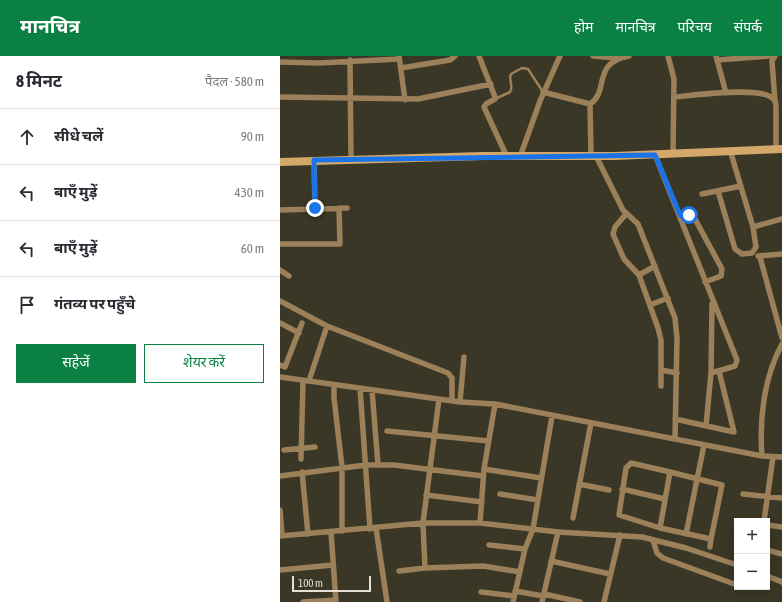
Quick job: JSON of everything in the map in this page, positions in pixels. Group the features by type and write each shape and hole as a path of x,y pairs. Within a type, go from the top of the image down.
{"street":[{"path":"319,56 319,63"},
{"path":"400,68 450,60 455,56"},
{"path":"479,56 491,84 494,99 484,107 507,157"},
{"path":"520,157 543,92 560,56"},
{"path":"593,56 617,58 629,56"},
{"path":"668,56 674,79 674,154"},
{"path":"726,92 717,58 769,56"},
{"path":"280,162 350,159 655,155 730,150 779,149 772,61 775,56"},
{"path":"280,62 319,63 399,57 405,100"},
{"path":"617,58 608,66 595,99 590,104 593,156 626,214 638,224 668,298 677,332 675,439"},
{"path":"350,60 350,159"},
{"path":"280,97 350,97 405,100 428,98 491,84"},
{"path":"543,92 590,104"},
{"path":"675,97 726,92 764,94 775,101"},
{"path":"730,150 753,227 756,247 752,253"},
{"path":"655,155 737,360 735,366 711,373"},
{"path":"314,160 315,208"},
{"path":"702,194 741,186"},
{"path":"718,191 734,249 742,254 752,253 760,257 782,254"},
{"path":"280,244 340,244 339,208"},
{"path":"280,210 347,208"},
{"path":"626,214 615,228 613,234 624,259 639,274 660,333 661,386"},
{"path":"680,215 689,215 695,219 722,269 720,276 705,282"},
{"path":"753,227 782,219"},
{"path":"760,257 782,338"},
{"path":"639,274 655,266"},
{"path":"280,270 289,276"},
{"path":"650,305 668,298"},
{"path":"706,426 711,373 712,299"},
{"path":"280,301 327,326 448,373 452,378 452,401"},
{"path":"280,323 299,333"},
{"path":"280,365 285,368 302,324"},
{"path":"301,458 306,381 327,326"},
{"path":"762,456 761,439 764,399 782,344"},
{"path":"460,402 464,356"},
{"path":"661,370 676,373"},
{"path":"675,419 734,432 719,371"},
{"path":"280,377 452,401 495,404 762,456 782,457"},
{"path":"334,385 334,398 342,467 342,531"},
{"path":"360,388 373,528 387,602"},
{"path":"372,390 378,465"},
{"path":"425,568 423,523 439,399"},
{"path":"480,523 484,469 495,404"},
{"path":"514,596 525,549 533,529 552,416"},
{"path":"573,518 591,422"},
{"path":"387,431 489,441"},
{"path":"686,534 704,445"},
{"path":"284,450 315,448"},
{"path":"764,518 773,457"},
{"path":"710,547 712,539 722,485 630,463 626,468 619,515 660,528 712,539"},
{"path":"280,476 342,467 378,465 484,476"},
{"path":"484,469 541,478"},
{"path":"302,472 308,534"},
{"path":"660,528 670,472"},
{"path":"579,484 609,490"},
{"path":"622,489 665,499"},
{"path":"500,494 538,500"},
{"path":"743,494 782,498"},
{"path":"426,495 482,502"},
{"path":"280,510 281,536 423,523 480,523 558,532 620,535 653,540 686,548 734,564"},
{"path":"770,525 782,527"},
{"path":"303,602 336,601 331,532"},
{"path":"542,602 558,532"},
{"path":"604,602 620,535"},
{"path":"653,540 657,553 662,558 734,584"},
{"path":"489,545 525,549"},
{"path":"770,551 782,554"},
{"path":"551,561 610,574"},
{"path":"280,570 333,565"},
{"path":"399,571 425,568 483,566 520,572"},
{"path":"770,577 782,582"},
{"path":"481,592 514,596 544,595 580,602"}],"lane":[{"path":"494,99 510,92 512,87 510,79 511,74 522,68 528,69 543,92"}],"route":[{"path":"315,208 314,160 436,159 483,156 520,157 655,155 680,215 689,215"}]}
